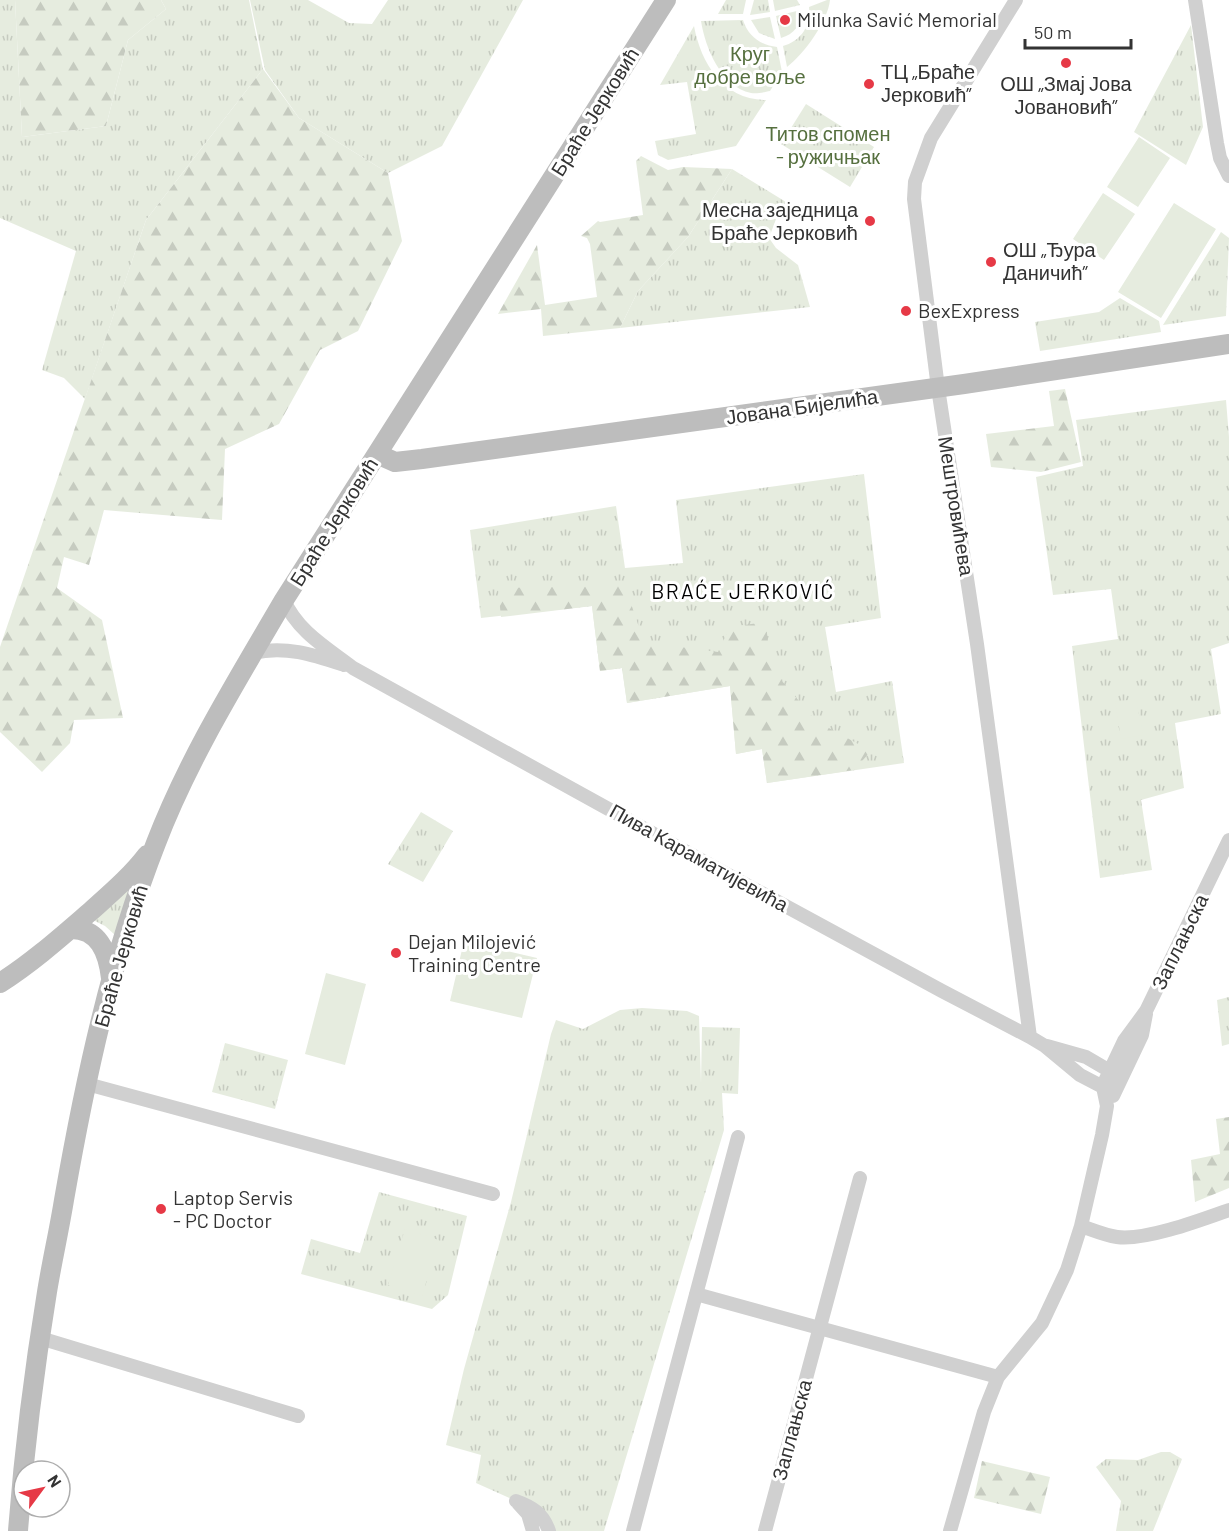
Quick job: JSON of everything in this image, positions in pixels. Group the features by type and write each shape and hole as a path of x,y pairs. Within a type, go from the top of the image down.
{"street":[{"name":"Браће Јерковић","path":"18,1531 27,1429 47,1288 87,1084 111,981 156,843 224,700 284,600 666,0"},
{"name":"Мештровићева","path":"1016,0 931,138 915,182 915,212 1030,1036"},
{"path":"1195,0 1217,143 1227,170"},
{"name":"Јована Бијелића","path":"377,454 395,462 422,459 938,388 1229,344"},
{"name":"Пива Караматијевића","path":"284,600 290,614 302,629 353,668 719,870 1030,1036 1080,1075 1114,1085"},
{"name":"Пива Караматијевића","path":"253,653 267,649 290,650 353,668"},
{"name":"Заплањска","path":"1109,1070 1132,1028 1146,1011 1229,840"},
{"path":"0,983 33,960 124,881 156,843"},
{"path":"70,929 87,932 99,942 106,955 111,981"},
{"name":"Заплањска","path":"950,1531 984,1412 998,1377 1046,1315 1067,1270 1081,1226 1107,1106 1114,1085 1142,1035 1146,1011"},
{"name":"Пива Караматијевића","path":"1045,1046 1086,1057 1109,1070 1114,1085"},
{"path":"87,1084 492,1194"},
{"path":"633,1531 738,1137"},
{"name":"Заплањска","path":"765,1531 860,1178"},
{"path":"1081,1226 1101,1233 1127,1237 1179,1226 1229,1210"},
{"path":"696,1294 998,1377"},
{"path":"40,1338 298,1416"},
{"path":"533,1531 528,1514 516,1501 531,1507 541,1515 549,1531"}],"green space":[{"path":"0,0 15,0 22,137 106,126 128,40 166,9 161,0 249,0 263,69 146,220 85,399 64,378 42,370 76,251 0,218"},
{"path":"15,0 161,0 166,9 128,40 106,126 22,137"},
{"path":"250,0 308,0 349,23 372,24 388,0 523,0 442,146 388,173 299,118 265,70"},
{"name":"Круг добре воље","path":"726,0 746,0 743,14 718,14"},
{"name":"Круг добре воље","path":"754,0 768,0 770,12 750,15"},
{"name":"Круг добре воље","path":"773,0 797,0 800,5 775,11"},
{"name":"Круг добре воље","path":"830,0 820,27 808,46 787,67 783,46 804,32 809,7"},
{"name":"Круг добре воље","path":"801,10 797,28 781,38 776,16"},
{"name":"Круг добре воље","path":"770,17 775,39 759,33 751,20"},
{"name":"Круг добре воље","path":"743,20 748,31 756,39 777,47 782,72 770,91 751,93 731,83 716,64 706,42 701,21"},
{"path":"1191,25 1203,127 1186,165 1134,132"},
{"path":"694,26 702,54 717,77 738,94 766,100 736,146 668,160 658,155 655,141 696,134 687,82 660,85"},
{"path":"263,69 299,118 388,173 402,241 358,331 320,350 279,424 225,449 222,520 104,510 89,565 64,557 57,588 102,620 123,718 74,720 70,743 42,772 0,732 0,647 146,220"},
{"name":"Титов спомен - ружичњак","path":"806,104 874,147 850,187 781,144"},
{"path":"1139,137 1170,158 1138,207 1107,187"},
{"path":"641,156 668,170 683,167 732,169 688,237 638,291 620,328 543,336 541,309 498,314 537,245 545,305 597,297 590,244 587,238 581,236 598,221 643,215 636,161"},
{"path":"732,169 786,202 779,211 769,238 776,248 798,265 810,307 620,328 638,291 688,237"},
{"path":"1103,193 1135,214 1104,260 1073,239"},
{"path":"1174,203 1216,229 1161,318 1118,292"},
{"path":"1221,232 1229,238 1226,316 1163,325"},
{"path":"1120,298 1159,321 1161,332 1040,351 1035,322 1099,312"},
{"path":"1065,389 1081,462 1041,472 991,467 986,434 1054,426 1049,391"},
{"path":"1226,400 1229,437 1229,643 1211,649 1221,714 1175,723 1184,788 1141,800 1152,870 1100,878 1072,646 1118,639 1111,589 1053,595 1036,477 1083,466 1076,420"},
{"path":"864,474 881,618 825,627 836,692 892,681 904,763 767,783 762,749 736,754 730,686 627,703 622,668 600,671 592,606 481,618 470,530 616,506 625,568 683,563 676,500"},
{"path":"625,586 644,642 718,652 730,627 766,622 770,667 816,721 871,751 854,770 767,783 762,749 736,754 730,686 627,703 622,668 600,671 592,606 501,617 498,588"},
{"path":"1136,699 1143,735 1121,739 1115,702"},
{"path":"421,812 453,831 423,882 388,864"},
{"path":"136,875 115,935 105,926 91,919"},
{"path":"464,941 537,958 522,1018 450,1001"},
{"path":"326,973 366,984 345,1065 305,1054"},
{"path":"1229,997 1229,1044 1222,1046 1217,1000"},
{"path":"642,1008 687,1011 699,1016 701,1083 702,1027 740,1028 738,1094 722,1093 724,1130 604,1531 549,1531 516,1501 476,1483 481,1455 446,1445 464,1369 511,1202 556,1020 583,1029 620,1010"},
{"path":"225,1043 288,1060 275,1109 212,1092"},
{"path":"1229,1117 1229,1188 1195,1202 1191,1160 1220,1154 1216,1119"},
{"path":"379,1192 467,1216 448,1295 432,1309 301,1274 311,1239 360,1253"},
{"path":"405,1229 439,1240 422,1296 388,1285"},
{"path":"1161,1452 1170,1452 1182,1459 1153,1531 1116,1531 1121,1501 1096,1467 1106,1459 1138,1460"},
{"path":"982,1461 1050,1477 1041,1514 974,1498"}],"place":[{"name":"Milunka Savić Memorial","path":"785,20"},
{"name":"ОШ „Змај Јова Јовановић”","path":"1066,63"},
{"name":"ТЦ „Браће Јерковић”","path":"869,84"},
{"name":"Месна заједница Браће Јерковић","path":"870,221"},
{"name":"ОШ „Ђура Даничић”","path":"991,262"},
{"name":"BexExpress","path":"906,311"},
{"name":"Dejan Milojević Training Centre","path":"396,953"},
{"name":"Laptop Servis - PC Doctor","path":"161,1209"}],"district":[{"name":"BRAĆE JERKOVIĆ","path":"743,592"}]}
